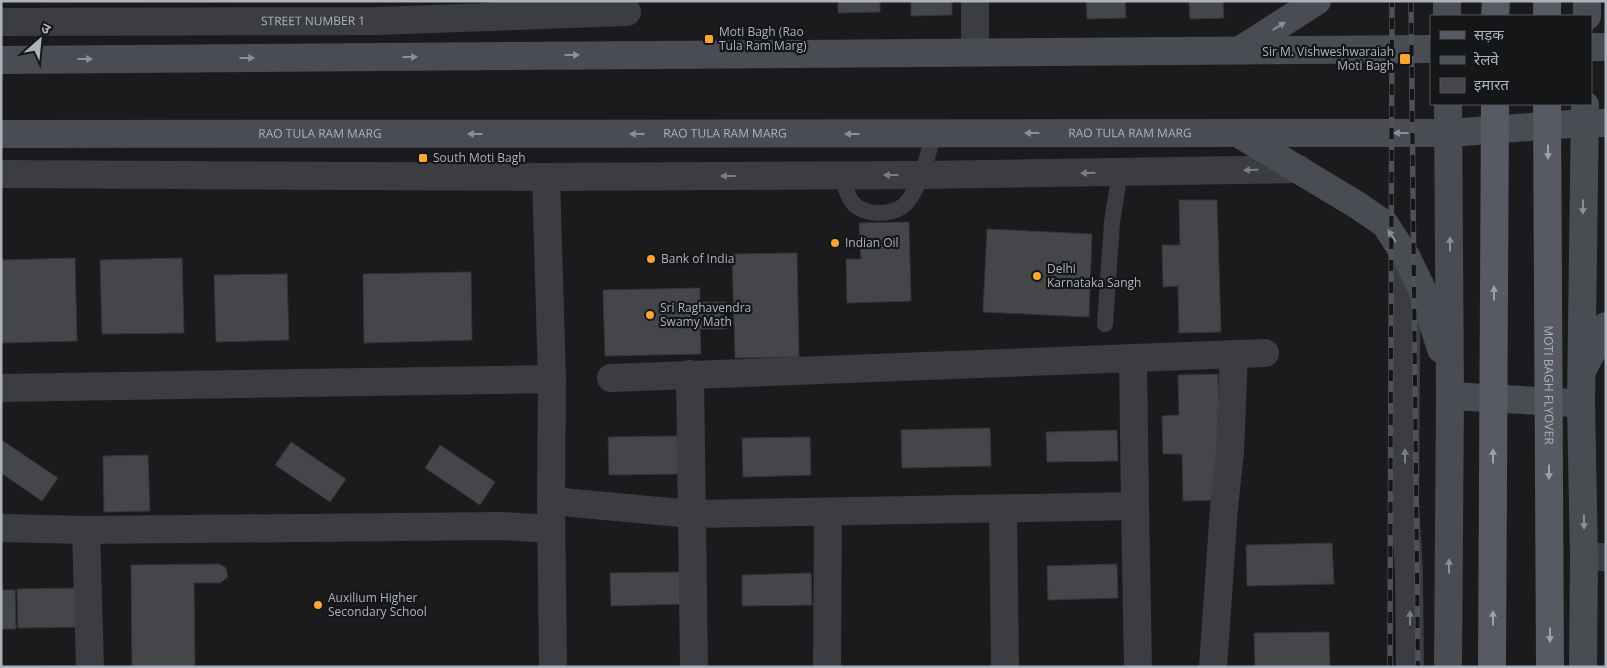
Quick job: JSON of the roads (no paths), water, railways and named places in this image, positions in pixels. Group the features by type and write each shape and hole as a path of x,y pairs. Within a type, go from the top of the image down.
{"main road":[{"path":"1240,50 1317,1"},
{"path":"1447,1 1447,15"},
{"path":"1496,1 1496,15"},
{"path":"1547,1 1547,15"},
{"path":"1587,1 1587,15"},
{"path":"1592,47 1606,47"},
{"path":"1,60 1430,48"},
{"path":"1448,105 1450,386 1448,667"},
{"path":"1492,667 1495,105"},
{"name":"MOTI BAGH FLYOVER","path":"1547,105 1550,667"},
{"path":"1583,667 1595,557 1581,404 1591,116"},
{"name":"RAO TULA RAM MARG","path":"1,134 1449,133 1591,116"},
{"path":"1239,133 1357,205 1384,224 1407,258 1422,289 1450,386"},
{"path":"1581,372 1606,326"},
{"path":"1450,386 1581,404"}],"street":[{"path":"975,1 975,52"},
{"name":"STREET NUMBER 1","path":"1,22 377,11 623,7"},
{"path":"377,11 379,57"},
{"path":"1,174 546,177 922,175 1299,169"},
{"path":"546,177 552,378 551,529 553,667"},
{"path":"1407,258 1405,503 1410,573 1410,667"},
{"path":"611,378 1265,353"},
{"path":"1213,667 1224,508 1230,452 1234,354"},
{"path":"1133,358 1138,667"},
{"path":"690,374 694,667"},
{"path":"1,388 552,378"},
{"path":"551,501 692,514 1135,506"},
{"path":"1003,509 1005,667"},
{"path":"827,667 828,512"},
{"path":"1,528 86,530 502,526 551,529"},
{"path":"86,530 90,667"}],"lane":[{"path":"841,175 853,204 869,212 891,213 907,204 922,175 934,134"},
{"path":"1105,324 1112,222 1120,172"}],"railway":[{"path":"1390,667 1392,1"},
{"path":"1411,1 1418,667"}],"place":[{"name":"Moti Bagh (Rao Tula Ram Marg)","path":"709,39"},
{"name":"Sir M. Vishweshwaraiah Moti Bagh","path":"1405,59"},
{"name":"South Moti Bagh","path":"423,158"},
{"name":"Indian Oil","path":"835,243"},
{"name":"Bank of India","path":"651,259"},
{"name":"Delhi Karnataka Sangh","path":"1037,276"},
{"name":"Sri Raghavendra Swamy Math","path":"650,315"},
{"name":"Auxilium Higher Secondary School","path":"318,605"}]}
